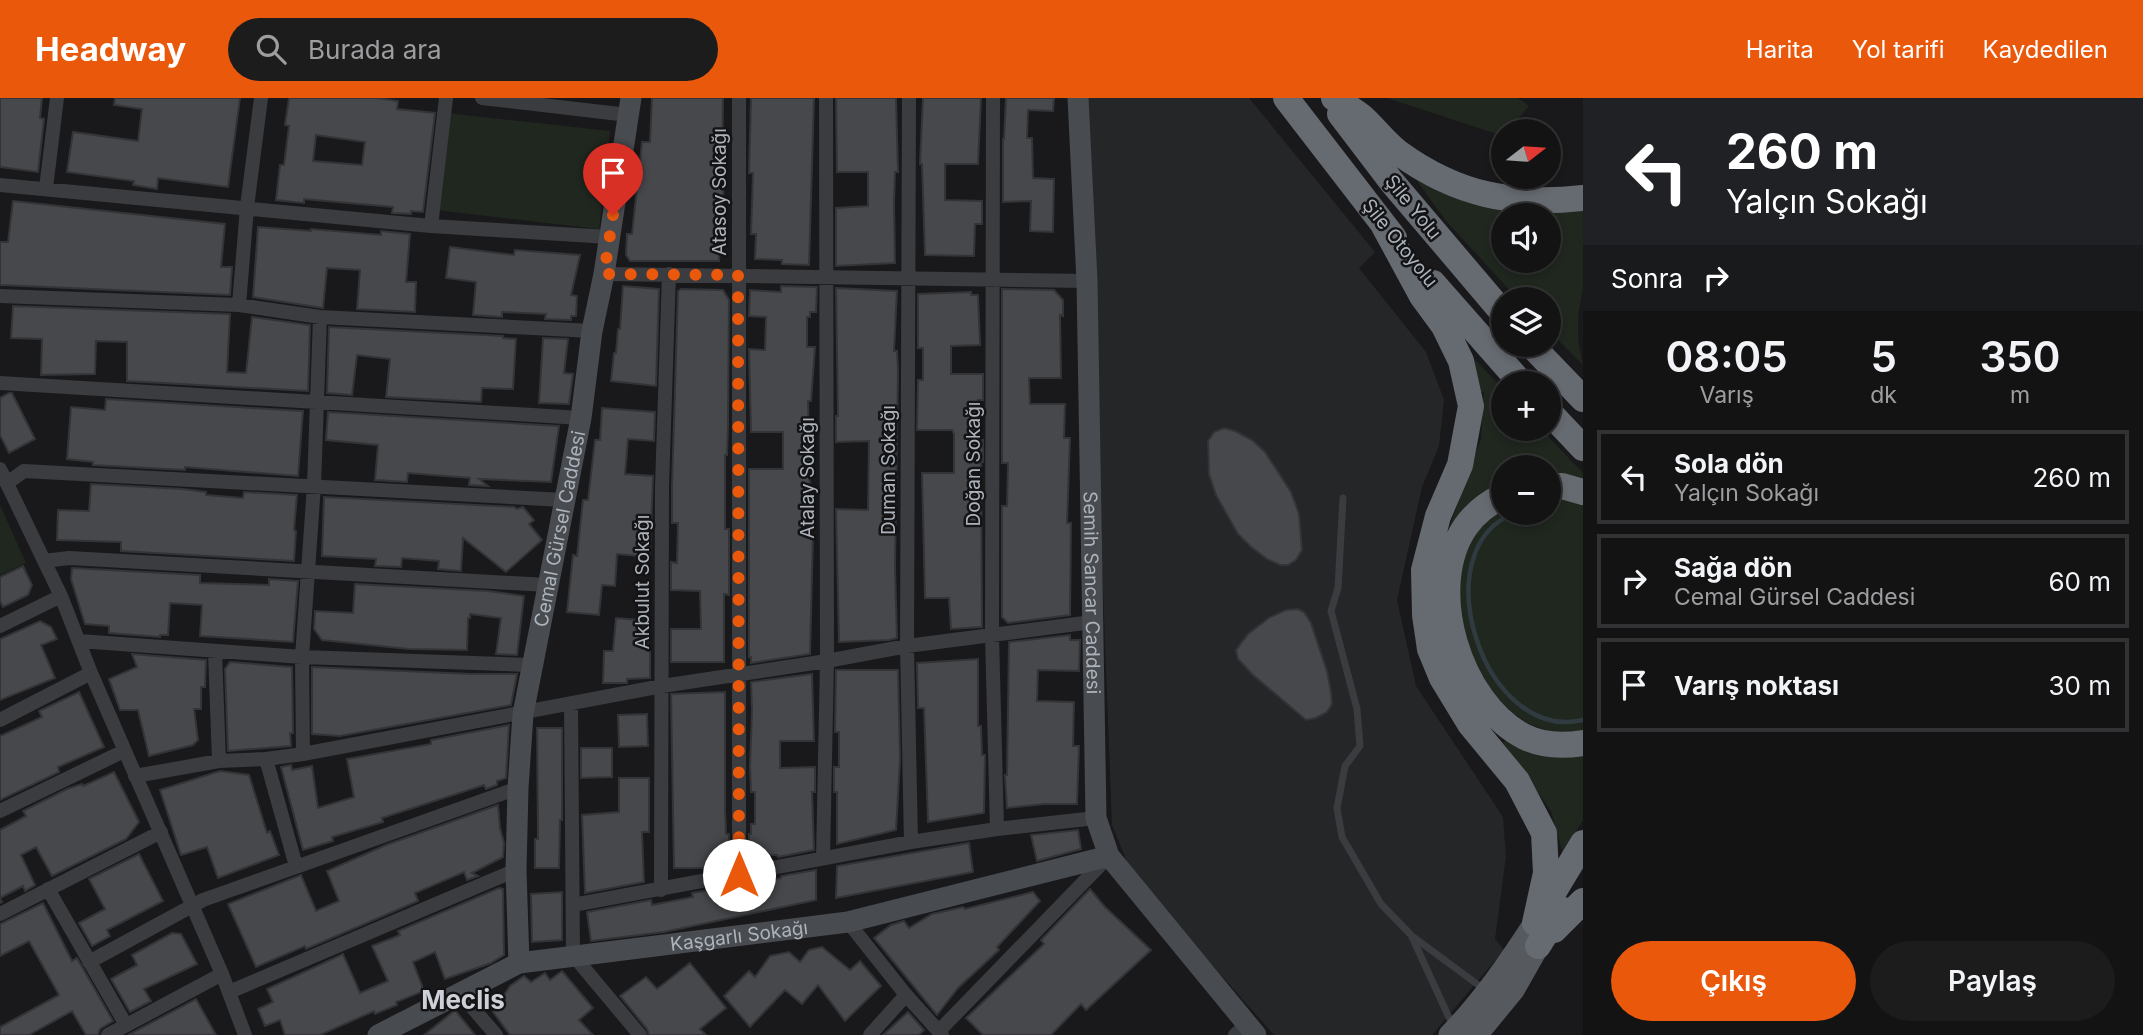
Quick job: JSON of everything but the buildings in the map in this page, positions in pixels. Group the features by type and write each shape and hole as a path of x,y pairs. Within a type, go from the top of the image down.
{"highway":[{"name":"Şile Otoyolu","path":"1286,98 1384,226 1510,371"},
{"name":"Şile Yolu","path":"1327,98 1400,192 1491,299"},
{"path":"1334,98 1361,116 1397,152 1429,172 1462,187 1500,199 1550,202 1583,198"},
{"path":"1384,226 1422,296 1444,326 1461,361 1469,395 1471,406 1460,464 1438,516 1424,570 1425,615 1430,649 1442,678 1470,724 1517,781 1544,833 1546,873 1537,934"},
{"path":"1543,357 1583,399"},
{"path":"1561,424 1583,447"},
{"path":"1561,486 1583,492"},
{"path":"1491,502 1465,526 1452,554 1448,585 1450,621 1456,651 1483,701 1499,718 1525,737 1550,745 1583,743"},
{"path":"1537,934 1583,843"},
{"path":"1537,934 1583,873"},
{"path":"1537,934 1583,901"}],"main road":[{"path":"1460,1033 1488,992 1537,934"},
{"path":"1460,1033 1513,990 1537,934"}],"street":[{"path":"46,188 57,98"},
{"path":"239,306 247,207 261,98"},
{"path":"431,226 446,98"},
{"path":"482,98 630,106"},
{"name":"Atasoy Sokağı","path":"739,98 739,875"},
{"name":"Atalay Sokağı","path":"823,858 827,662 826,98"},
{"name":"Duman Sokağı","path":"909,98 907,646 911,842"},
{"name":"Doğan Sokağı","path":"993,98 992,635 996,829"},
{"name":"Semih Sancar Caddesi","path":"1078,98 1087,281 1096,818 1109,856 1246,1031"},
{"name":"Cemal Gürsel Caddesi","path":"519,963 516,870 523,714 581,418 592,331 604,274 630,106"},
{"path":"0,185 431,226 609,237"},
{"path":"604,274 1087,281"},
{"name":"Akbulut Sokağı","path":"660,890 662,486 668,274"},
{"path":"0,296 239,306 320,317 592,331"},
{"path":"303,754 302,657 314,485 320,317"},
{"path":"0,383 581,418"},
{"path":"0,468 61,596 124,751 222,974 245,1035"},
{"path":"7,483 24,471 564,499"},
{"path":"44,561 69,558 547,585"},
{"path":"0,626 61,596"},
{"path":"135,776 219,761 303,754 662,686 827,662 907,646 1092,622"},
{"path":"79,641 302,657 531,665"},
{"path":"215,652 219,761"},
{"path":"0,720 91,673"},
{"path":"571,704 573,955 639,1035"},
{"path":"0,811 124,751"},
{"path":"266,759 296,866"},
{"path":"89,962 192,905 518,788"},
{"path":"573,905 911,842 1096,818"},
{"path":"0,914 160,832"},
{"path":"848,922 940,1033 1109,856"},
{"name":"Kaşgarlı Sokağı","path":"380,1035 519,963 848,922 1109,856"},
{"path":"229,992 516,870"},
{"path":"48,889 126,1025"},
{"path":"108,1035 222,974"},
{"path":"460,993 496,1035"},
{"path":"870,1035 906,995"}],"lane":[{"path":"1343,498 1338,589 1331,611 1357,709 1360,746 1345,766 1337,808 1342,837 1381,904 1412,936 1488,992"},
{"path":"1412,936 1460,1033"}],"shaded area":[{"path":"1084,98 1249,98 1375,252 1359,268 1426,352 1444,400 1439,446 1422,487 1397,600 1416,686 1503,817 1506,856 1495,939 1504,950 1432,1035 1274,1035 1132,874 1112,825"},
{"path":"1387,98 1518,98 1529,106 1518,119 1491,119 1491,132"},
{"path":"447,113 610,131 599,229 436,210"},
{"path":"1412,174 1583,207 1583,287 1578,317 1578,339 1583,365 1561,343 1561,287 1507,287 1494,273 1561,273 1561,203 1491,203 1491,270 1446,221"},
{"path":"1469,353 1491,376 1491,441 1552,441 1583,473 1583,484 1561,478 1561,455 1491,455 1491,491 1468,506 1447,534 1481,439 1484,392 1479,392"},
{"path":"1561,499 1583,504 1583,730 1569,733 1547,730 1526,722 1492,691 1479,671 1463,627 1460,580 1464,557 1479,530 1491,518 1491,525 1561,525"},
{"path":"0,505 26,563 0,575"},
{"path":"1508,738 1583,751 1583,820 1563,854 1551,811 1503,743"}],"waterway":[{"path":"1498,525 1487,533 1472,563 1469,600 1476,639 1493,674 1517,703 1548,719 1583,720"}],"district":[{"name":"Meclis","path":"463,999"}],"route":[{"path":"613,215 604,274 738,275 739,875"}]}
